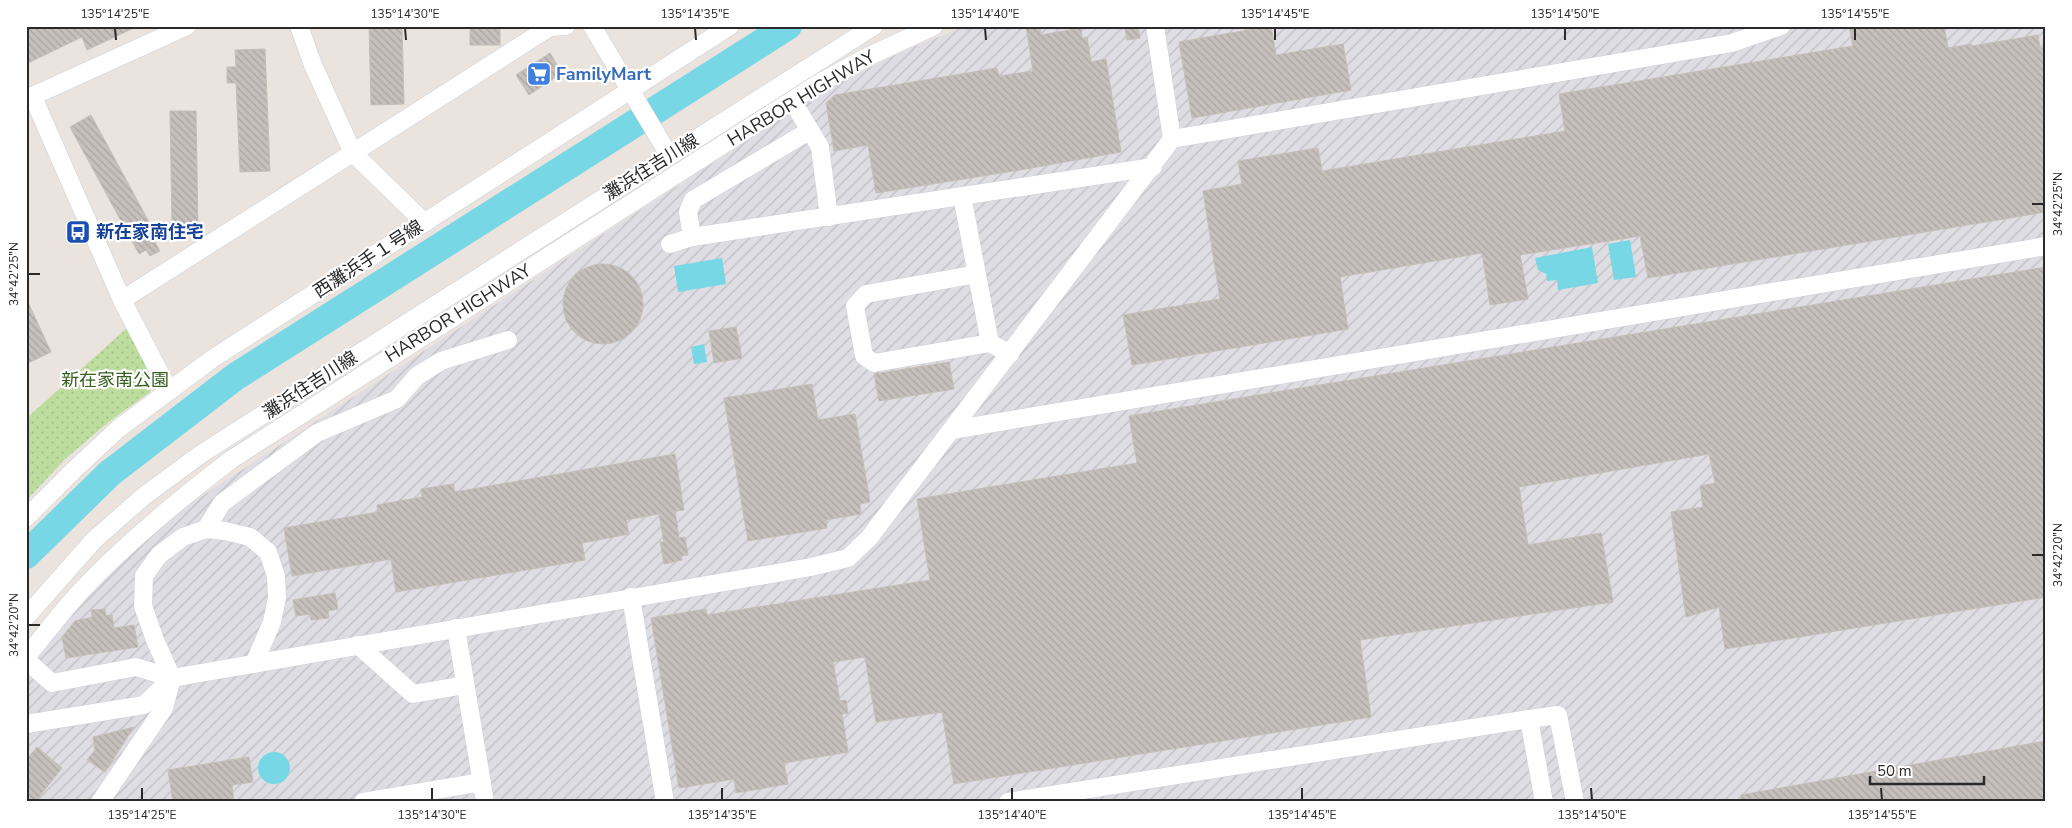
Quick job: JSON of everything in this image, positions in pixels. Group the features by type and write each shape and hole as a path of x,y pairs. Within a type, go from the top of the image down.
{"street":[{"path":"169,391 122,300 30,98 187,26"},
{"path":"299,26 353,153 425,223"},
{"path":"122,300 550,27 566,26"},
{"path":"592,26 629,91 669,155"},
{"name":"西灘浜手１号線","path":"26,518 118,429 212,359 730,26"},
{"name":"灘浜住吉川線","path":"26,617 94,540 144,496 200,454 874,26"},
{"name":"HARBOR HIGHWAY","path":"26,642 72,588 121,539 174,492 225,452 810,78 908,26"},
{"name":"HARBOR HIGHWAY","path":"26,659 79,593 127,545 177,501 232,459 816,85 866,58 934,26"},
{"path":"26,659 52,683 136,667 172,678 811,567 848,558 869,538 1153,167 1172,139 1155,26"},
{"path":"1172,139 1732,43 1781,26"},
{"path":"799,112 820,147 830,217"},
{"path":"692,236 688,212 693,200 809,131"},
{"path":"670,244 692,236 830,217 1153,167"},
{"path":"962,196 990,343"},
{"path":"952,430 2046,246"},
{"path":"977,274 866,294 855,306 864,356 874,363 990,343 1010,354"},
{"path":"206,529 222,503 317,433 397,399 417,376 441,361 508,340"},
{"path":"100,802 164,708 172,678 155,640 143,606 144,576 159,555 183,537 206,529 225,531 250,536 268,552 276,576 277,598 272,622 254,664"},
{"path":"631,597 665,802"},
{"path":"456,628 485,802"},
{"path":"358,645 413,694 465,686"},
{"path":"26,724 144,705 172,678"},
{"path":"1008,802 1558,715 1575,802"},
{"path":"1529,719 1544,802"},
{"path":"363,802 482,782"}],"shaded area":[{"path":"966,26 2046,26 2046,802 26,802 26,670 124,555 188,505 829,87 908,49"}],"green space":[{"name":"新在家南公園","path":"127,328 153,378 150,392 110,421 65,459 26,501 26,412 29,416"}],"water":[{"path":"1630,240 1636,277 1614,280 1608,244"},
{"path":"1592,247 1598,283 1558,290 1557,280 1547,281 1546,274 1538,270 1535,258"},
{"path":"722,258 726,284 678,292 674,266"},
{"path":"704,344 707,362 694,364 691,347"},
{"path":"274,752 285,757 290,768 285,779 274,784 263,779 258,768 263,757"}],"building":[{"path":"26,26 138,26 87,50 82,37 26,64"},
{"path":"369,26 402,26 404,104 371,105"},
{"path":"470,26 500,26 500,45 470,45"},
{"path":"1026,26 1040,26 1041,35 1081,28 1082,38 1087,37 1091,62 1106,59 1121,152 876,193 868,145 834,151 826,103 835,95 997,68 999,76 1033,71"},
{"path":"1138,26 1140,38 1127,40 1125,28"},
{"path":"1271,26 1276,55 1343,44 1351,90 1192,118 1179,42"},
{"path":"1944,26 1948,48 2038,35 2040,48 2046,47 2046,212 1648,278 1640,236 1520,255 1528,299 1490,305 1482,253 1340,277 1348,329 1132,365 1123,315 1220,299 1203,191 1242,184 1238,161 1318,148 1322,171 1565,131 1559,94 1853,46 1849,27"},
{"path":"265,49 270,171 240,172 236,83 227,83 227,67 236,67 235,50"},
{"name":"FamilyMart","path":"550,53 562,73 529,95 516,75"},
{"path":"170,111 196,111 198,227 181,228 181,240 152,237 160,251 150,256 146,250 139,254 70,127 91,115 156,235 172,226"},
{"path":"603,264 618,267 631,276 640,289 643,304 640,319 631,332 618,341 603,344 588,341 575,332 566,319 563,304 566,289 575,276 588,267"},
{"path":"2046,267 2046,597 1725,649 1719,607 1686,617 1671,512 1703,507 1700,486 1715,483 1709,454 1519,487 1528,545 1601,533 1613,602 1360,640 1371,717 954,784 942,712 876,722 865,657 833,662 840,701 846,700 848,713 842,714 848,752 784,763 788,784 736,793 734,779 679,788 651,618 706,609 707,615 930,580 917,499 1137,463 1129,416"},
{"path":"26,298 51,352 26,364"},
{"path":"736,327 742,358 714,363 709,331"},
{"path":"949,362 954,389 879,401 874,374"},
{"path":"812,384 818,420 855,414 870,502 860,504 861,514 826,520 827,528 748,541 724,398"},
{"path":"675,454 684,510 675,511 679,538 685,537 688,555 681,556 682,560 664,564 660,542 664,542 659,514 626,520 629,534 582,543 585,560 396,592 391,559 292,576 284,528 378,512 377,505 422,497 421,489 453,484 455,492"},
{"path":"335,593 338,609 328,611 329,618 311,620 310,614 296,616 293,600"},
{"path":"105,609 106,616 112,615 114,628 134,625 138,647 66,658 62,637 75,621 92,617 91,610"},
{"path":"134,727 105,772 87,760 95,750 93,737"},
{"path":"2046,741 2046,802 1741,802 1741,795"},
{"path":"37,747 62,768 35,802 26,802 26,760"},
{"path":"249,757 253,782 232,785 234,802 173,802 168,770"}],"waterway":[{"path":"26,555 110,473 235,377 788,26"}],"place":[{"name":"FamilyMart","path":"539,74"},
{"name":"新在家南住宅","path":"78,232"}]}
